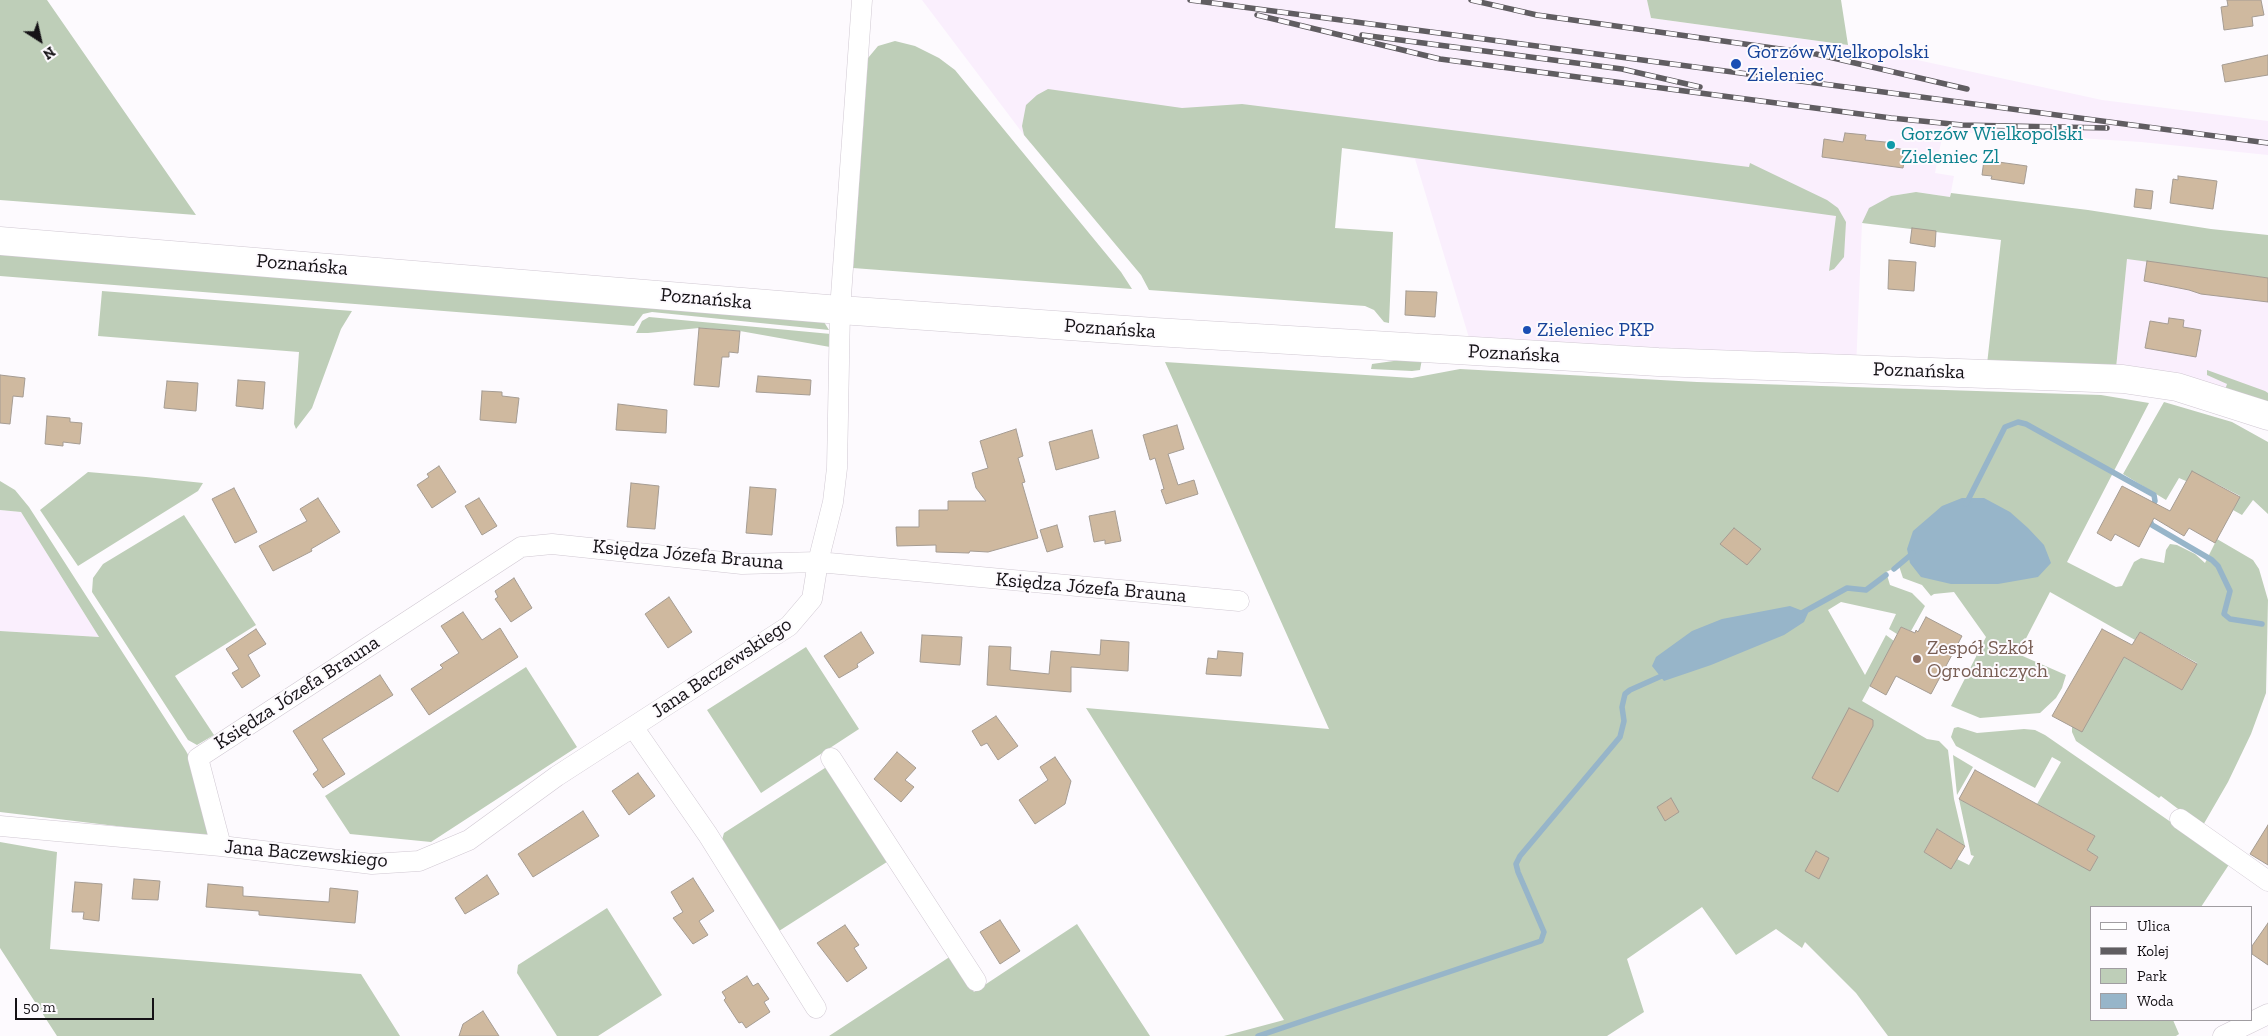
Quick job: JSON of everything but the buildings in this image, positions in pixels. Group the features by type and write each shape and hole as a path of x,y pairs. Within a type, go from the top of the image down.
{"main road":[{"name":"Poznańska","path":"0,241 840,310 1155,332 1620,360 2123,379 2177,387 2268,416"},
{"name":"Poznańska","path":"2219,400 2268,424"}],"street":[{"name":"Jana Baczewskiego","path":"0,826 221,846 372,864 419,861 470,840 558,776 789,626 812,599 818,562 833,502 837,468 840,310 862,0"},
{"name":"Księdza Józefa Brauna","path":"221,846 198,758 521,547 552,544 742,564 818,562 1239,602"},
{"name":"Jana Baczewskiego","path":"633,727 708,835 816,1008"},
{"path":"831,758 976,981"},
{"path":"2180,819 2268,882"},
{"path":"2223,1036 2268,1014"}],"shaded area":[{"path":"922,0 1647,0 1651,18 1848,45 2102,100 2268,121 2268,155 2141,142 1943,132 1935,173 1954,176 1950,197 1916,192 1891,196 1862,223 1856,369 1473,351 1415,159 1342,148 1030,143"},
{"path":"2127,258 2268,277 2268,416 2115,378"},
{"path":"0,510 21,512 99,637 0,631"}],"green space":[{"path":"0,0 47,0 196,215 0,200"},
{"path":"1647,0 1841,0 1848,45 1651,18"},
{"path":"895,41 915,46 939,58 955,70 1121,272 1132,289 853,268 868,58 878,46"},
{"path":"1048,89 1182,108 1242,104 1749,167 1750,163 1827,200 1838,208 1846,222 1844,257 1834,269 1829,271 1836,216 1342,148 1335,228 1393,232 1389,323 1384,322 1374,310 1365,306 1149,290 1141,275 1024,135 1022,126 1026,105 1037,95"},
{"path":"1916,192 1950,197 1951,193 2088,210 2211,229 2268,235 2268,278 2127,259 2115,378 1986,373 2001,240 1862,223 1869,208 1891,196"},
{"path":"0,252 824,322 829,330 652,312 643,314 634,326 0,276"},
{"path":"102,291 352,311 341,329 312,408 296,429 294,424 299,352 98,336"},
{"path":"649,317 831,334 830,347 740,331 699,328 636,333 642,321"},
{"path":"1415,358 1422,359 1420,370 1371,369 1372,364"},
{"path":"1165,362 1412,378 1460,369 1697,382 2101,395 2149,403 2067,562 2116,587 2122,586 2134,562 2141,558 2164,563 2166,550 2170,544 2177,545 2195,554 2205,563 2217,539 2253,560 2259,569 2268,600 2266,693 2251,734 2228,782 2202,827 2161,796 2159,798 2076,741 2072,732 2072,726 2082,731 2124,657 2182,690 2197,663 2140,632 2135,640 2050,592 2018,654 2066,675 2062,688 2056,698 2040,713 1980,718 1951,706 1986,637 1954,592 1931,596 1922,585 1903,578 1899,566 1886,572 1890,585 1912,593 1925,606 1911,631 1901,627 1897,634 1889,629 1896,614 1841,602 1828,610 1865,675 1886,635 1894,641 1862,701 1927,739 1939,741 1948,750 1954,799 1965,846 1937,829 1924,852 1951,868 1957,859 1969,865 1974,856 1971,855 1959,799 2090,870 2098,857 2087,850 2095,836 2037,804 2061,762 2052,757 2035,788 1956,746 1951,737 1954,728 1958,727 1977,733 2024,729 2035,730 2045,735 2230,863 2202,906 2090,906 2090,1021 2173,1021 2179,1034 2176,1036 1888,1036 1856,993 1805,942 1802,948 1776,929 1736,955 1702,907 1627,959 1644,1012 1607,1036 1224,1036 1284,1020 1086,708 1329,729"},
{"path":"2207,370 2265,391 2268,393 2268,404 2225,390 2227,384 2207,375"},
{"path":"2164,402 2232,422 2268,442 2268,514 2253,500 2242,515 2233,510 2240,496 2215,483 2186,481 2179,478 2166,500 2123,474"},
{"path":"88,472 203,483 198,491 78,566 40,510"},
{"path":"0,481 15,490 29,507 186,751 195,768 208,821 207,837 0,812 0,631 99,637 21,512 0,510"},
{"path":"184,515 256,625 175,676 214,735 197,745 188,740 92,592 93,578 103,564"},
{"path":"806,647 859,729 761,793 707,710"},
{"path":"526,667 577,747 431,842 350,834 325,796"},
{"path":"1953,755 1973,767 1957,795"},
{"path":"828,766 890,860 779,931 722,840 724,833"},
{"path":"0,842 57,852 50,949 361,974 400,1036 57,1036 0,948"},
{"path":"607,908 662,995 598,1036 557,1036 517,973 518,965"},
{"path":"1077,924 1150,1036 829,1036 951,956 974,992"}],"water":[{"path":"1962,498 1984,498 2010,512 2044,545 2051,563 2038,577 1998,584 1951,584 1921,577 1910,563 1907,549 1913,531 1942,506"},
{"path":"1790,606 1808,613 1804,622 1784,635 1711,665 1664,681 1652,666 1656,657 1692,631 1722,619"}],"waterway":[{"path":"1966,504 2005,427 2018,422 2026,424 2154,495 2155,501 2151,509"},
{"path":"2149,518 2152,525 2212,560 2218,566 2230,591 2224,614 2230,619 2262,624"},
{"path":"1894,569 1913,553"},
{"path":"1800,614 1847,588 1866,590 1886,575"},
{"path":"1258,1036 1541,941 1544,932 1516,864 1520,856 1620,737 1624,721 1622,707 1625,694 1666,674"}],"railway":[{"path":"1190,0 2268,143"},
{"path":"1471,0 1537,15 1816,54 1967,89"},
{"path":"1257,15 1440,59 1891,118 1962,125 2107,128"},
{"path":"1362,35 1622,69 1700,87"}],"place":[{"name":"Gorzów Wielkopolski Zieleniec","path":"1736,64"},
{"name":"Gorzów Wielkopolski Zieleniec Zl","path":"1891,145"},
{"name":"Zieleniec PKP","path":"1527,330"},
{"name":"Zespół Szkół Ogrodniczych","path":"1917,659"}]}
